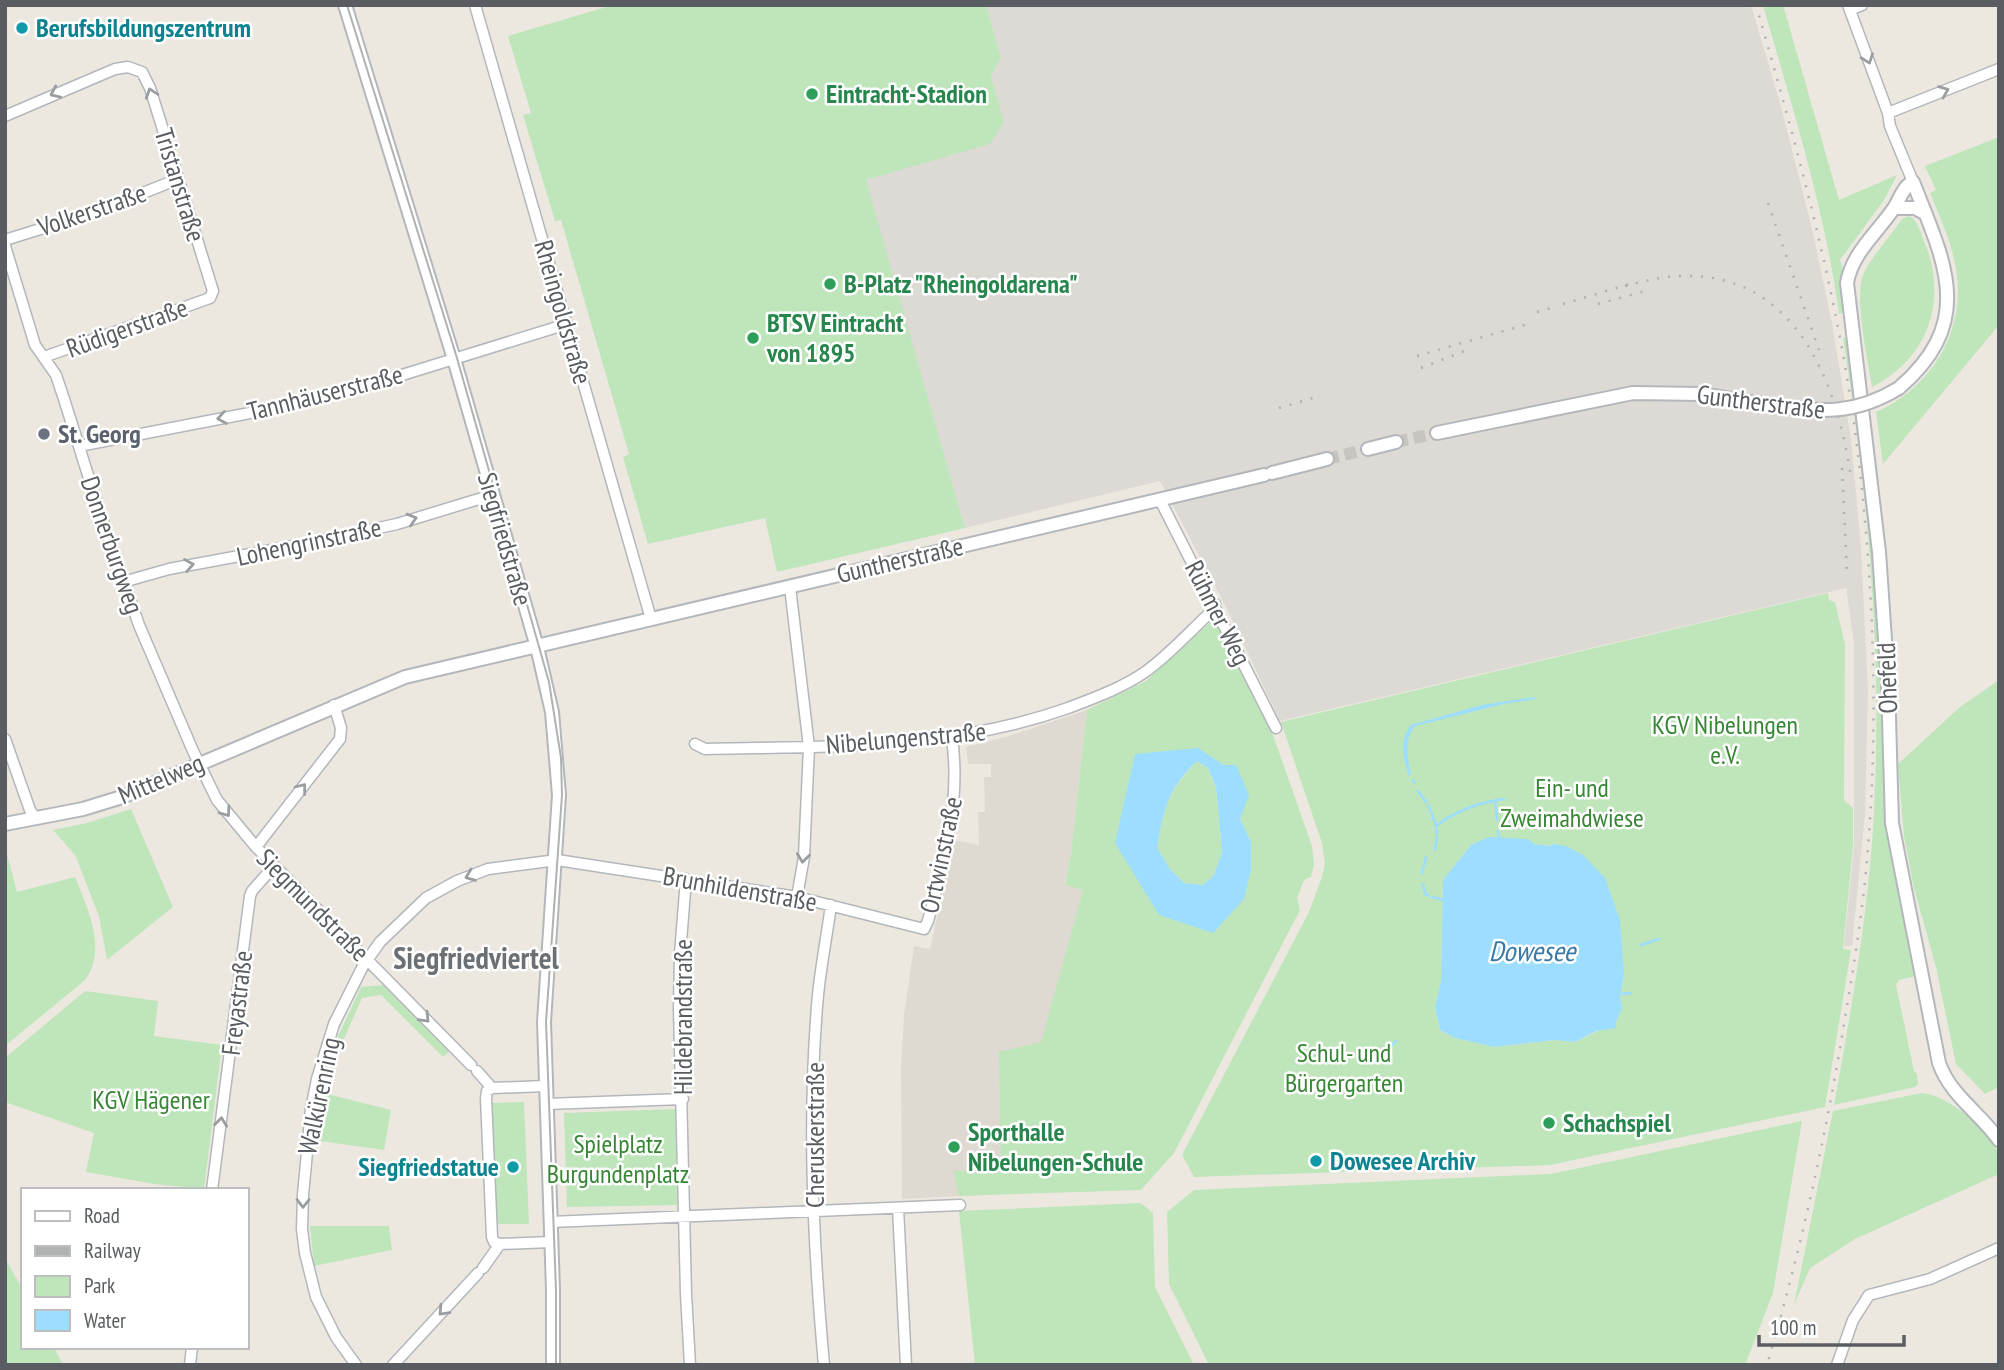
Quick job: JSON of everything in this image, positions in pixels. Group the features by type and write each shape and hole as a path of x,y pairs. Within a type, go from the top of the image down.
{"street":[{"name":"Rheingoldstraße","path":"475,5 651,619"},
{"path":"1862,5 1849,8 1890,125 1913,181"},
{"name":"Siegfriedstraße","path":"345,6 454,359 550,699 559,795 544,1022 553,1365"},
{"name":"Tristanstraße","path":"5,116 115,69 128,67 142,72 150,88 213,291 210,298"},
{"path":"1888,113 1999,69"},
{"name":"Volkerstraße","path":"5,240 98,211 178,179"},
{"name":"Guntherstraße","path":"1437,433 1633,393 1702,394 1818,411 1845,410 1878,400 1915,373 1929,354 1942,326 1945,310 1947,278 1943,259 1913,181"},
{"name":"Ohefeld","path":"1913,181 1908,184 1853,264 1846,293 1868,448 1881,574 1892,823 1939,1063 1955,1092 1982,1118 1999,1140"},
{"name":"Ohefeld","path":"1894,208 1918,195"},
{"path":"1894,208 1915,208 1926,214"},
{"name":"Donnerburgweg","path":"5,246 35,345 56,375 123,582 198,763"},
{"name":"Rüdigerstraße","path":"44,357 210,298"},
{"name":"Tannhäuserstraße","path":"79,446 255,412 360,388 567,324"},
{"path":"1368,449 1396,442"},
{"name":"Guntherstraße","path":"334,705 405,677 1328,459"},
{"name":"Lohengrinstraße","path":"123,582 169,569 397,524 492,495"},
{"name":"Rühmer Weg","path":"1160,500 1276,728"},
{"path":"790,587 809,747 804,858 797,897"},
{"name":"Nibelungenstraße","path":"695,744 705,749 909,742 952,738 1026,722 1114,689 1139,676 1212,611 1215,604"},
{"path":"256,847 340,739 341,728 334,705"},
{"name":"Mittelweg","path":"5,824 100,804 334,705"},
{"name":"Ortwinstraße","path":"924,929 928,925 954,808 956,783 952,738"},
{"path":"5,739 35,818"},
{"name":"Siegmundstraße","path":"198,763 217,800 256,847 492,1088"},
{"name":"Brunhildenstraße","path":"554,860 797,897 924,929"},
{"name":"Walkürenring","path":"356,1365 336,1337 316,1297 304,1241 303,1195 307,1136 317,1079 334,1024 367,959 408,914 442,888 470,875 499,867 554,860"},
{"name":"Freyastraße","path":"212,1188 251,894 274,866"},
{"name":"Hildebrandstraße","path":"686,878 680,981 680,1055 690,1365"},
{"name":"Cheruskerstraße","path":"824,1365 815,1211 814,1059 818,992 831,905"},
{"path":"545,1086 492,1088 487,1091 486,1098 492,1237 500,1244 551,1242"},
{"path":"546,1104 683,1099"},
{"path":"550,1222 960,1205"},
{"path":"898,1208 906,1365"},
{"path":"393,1365 480,1270 500,1244"},
{"path":"1837,1365 1853,1320 1869,1295 1930,1279 1999,1248"}],"shaded area":[{"path":"986,5 1751,5 1782,110 1813,233 1832,323 1851,439 1861,547 1868,691 1865,814 1852,946 1844,946 1854,846 1854,643 1846,588 1280,721 1226,607 1160,481 965,528 865,180 990,143 1004,122 991,76 1001,58"},
{"path":"1087,710 1071,854 1065,884 1083,890 1002,1194 902,1199 901,1068 904,1015 914,946 930,949 954,840 979,845 978,812 985,812 984,777 991,777 991,764 968,764 966,747"}],"green space":[{"name":"BTSV Eintracht von 1895","path":"613,5 986,5 1001,58 991,76 1004,122 990,144 866,180 965,528 777,572 765,518 648,544 623,457 629,454 561,220 555,221 523,115 531,113 508,36"},
{"path":"1763,5 1783,5 1839,200 1897,175 1884,200 1840,260 1843,270 1840,289 1844,312 1839,314 1816,197"},
{"path":"1999,137 1999,325 1883,464 1876,412 1896,402 1928,373 1941,355 1956,314 1958,292 1954,259 1930,193 1936,190 1925,166"},
{"path":"1909,216 1919,228 1932,265 1933,307 1928,326 1907,361 1872,387 1862,328 1861,283 1877,252 1902,219"},
{"path":"1848,337 1876,566 1887,822 1916,976 1899,980 1896,985 1918,1084 1915,1087 1834,1105 1865,909 1875,780 1872,590 1861,464 1843,338"},
{"path":"1828,593 1829,600 1835,602 1845,645 1844,800 1853,808 1853,846 1843,949 1851,950 1825,1107 1550,1165 1194,1177 1182,1155 1309,912 1325,863 1322,843 1281,722","holes":["1554,844 1624,976 1620,996 1622,1008 1616,1022 1575,1042 1555,1040 1494,1047 1455,1038 1440,1030 1435,1007 1441,980 1443,880 1471,845"]},
{"path":"1218,615 1273,735 1312,846 1314,864 1311,877 1304,880 1297,898 1300,910 1174,1153 1141,1190 958,1196 954,1171 1001,1170 999,1052 1041,1042 1083,890 1065,885 1087,710 1146,681","holes":["1198,748 1224,765 1248,795 1240,819 1251,842 1213,932 1115,843"]},
{"path":"1999,680 1999,1087 1985,1094 1956,1064 1936,967 1914,888 1904,836 1898,764 1960,707"},
{"path":"1197,761 1208,768 1216,788 1222,852 1214,875 1203,885 1184,883 1170,869 1157,848 1168,801 1179,782"},
{"path":"131,809 173,907 107,960 99,916 75,855 53,830"},
{"path":"5,847 17,892 75,877 90,915 95,955 85,980 5,1046"},
{"path":"383,985 449,1052 443,1057 381,995 362,998 339,1050 327,1094 391,1110 384,1150 320,1141 313,1137 334,1045 361,987"},
{"name":"KGV Hägener","path":"85,991 158,1001 154,1036 222,1045 204,1188 154,1184 86,1172 94,1133 5,1102 5,1058"},
{"path":"1922,1093 1933,1095 1955,1106 1976,1123 1998,1152 1999,1174 1855,1239 1810,1268 1794,1305 1833,1111"},
{"path":"524,1102 529,1224 495,1224 490,1103"},
{"name":"Spielplatz Burgundenplatz","path":"675,1109 677,1205 567,1207 564,1113"},
{"path":"1802,1121 1773,1293 1745,1365 1209,1365 1169,1284 1167,1212 1194,1190 1551,1174"},
{"path":"1141,1203 1153,1213 1155,1287 1194,1365 975,1365 959,1211"},
{"path":"310,1226 389,1226 392,1250 314,1266"},
{"path":"5,1258 21,1286 21,1349 55,1349 63,1365 5,1365"}],"water":[{"path":"1535,697 1415,726 1408,742 1409,776 1403,750 1411,725 1482,705"},
{"path":"1198,748 1224,765 1236,765 1249,795 1240,819 1251,842 1251,870 1244,899 1213,933 1159,915 1115,843 1135,754","holes":["1197,761 1208,768 1216,787 1222,852 1214,875 1203,885 1184,883 1170,869 1157,848 1162,822 1168,801 1187,771"]},
{"name":"Dowesee","path":"1489,837 1528,839 1534,844 1566,846 1583,855 1605,878 1620,920 1624,976 1620,996 1622,1008 1616,1028 1596,1031 1575,1042 1555,1040 1494,1047 1455,1038 1440,1030 1435,1007 1441,980 1443,880 1471,845"}],"waterway":[{"path":"1418,791 1426,802"},
{"path":"1436,826 1468,808 1504,799"},
{"path":"1495,800 1497,820"},
{"path":"1428,805 1437,833"},
{"path":"1498,831 1499,837"},
{"path":"1435,850 1437,836"},
{"path":"1422,873 1426,857"},
{"path":"1423,884 1425,894 1429,896"},
{"path":"1433,897 1443,900"},
{"path":"1641,945 1659,939"},
{"path":"1618,994 1631,993"},
{"path":"1375,1063 1396,1041"}],"tunnel":[{"path":"1396,442 1437,433"},
{"path":"1327,459 1368,449"}],"tram line":[{"path":"347,5 457,358 549,682 561,758 562,795 546,1022 556,1290 556,1365"}],"railway":[{"path":"1756,5 1814,220 1848,383 1867,540 1874,694 1868,847 1853,971 1812,1190 1767,1365"},
{"path":"1768,203 1819,350"},
{"path":"1625,286 1676,276 1722,280 1756,293 1783,314 1805,341 1822,372 1845,442 1851,478"},
{"path":"1563,304 1633,283"},
{"path":"1598,304 1649,290"},
{"path":"1537,312 1551,308"},
{"path":"1417,356 1528,324"},
{"path":"1421,368 1467,350"},
{"path":"1279,408 1313,398"},
{"path":"1842,468 1847,573"}],"place":[{"name":"Berufsbildungszentrum","path":"22,28"},
{"name":"Eintracht-Stadion","path":"812,94"},
{"name":"B-Platz \"Rheingoldarena\"","path":"830,284"},
{"name":"BTSV Eintracht von 1895","path":"753,338"},
{"name":"St. Georg","path":"44,434"},
{"name":"Schachspiel","path":"1549,1123"},
{"name":"Sporthalle Nibelungen-Schule","path":"954,1147"},
{"name":"Dowesee Archiv","path":"1316,1161"},
{"name":"Siegfriedstatue","path":"513,1167"}],"district":[{"name":"Siegfriedviertel","path":"476,959"}],"park label":[{"name":"KGV Nibelungen e.V.","path":"1725,740"},
{"name":"Ein- und Zweimahdwiese","path":"1572,803"},
{"name":"Schul- und Bürgergarten","path":"1344,1068"}]}
